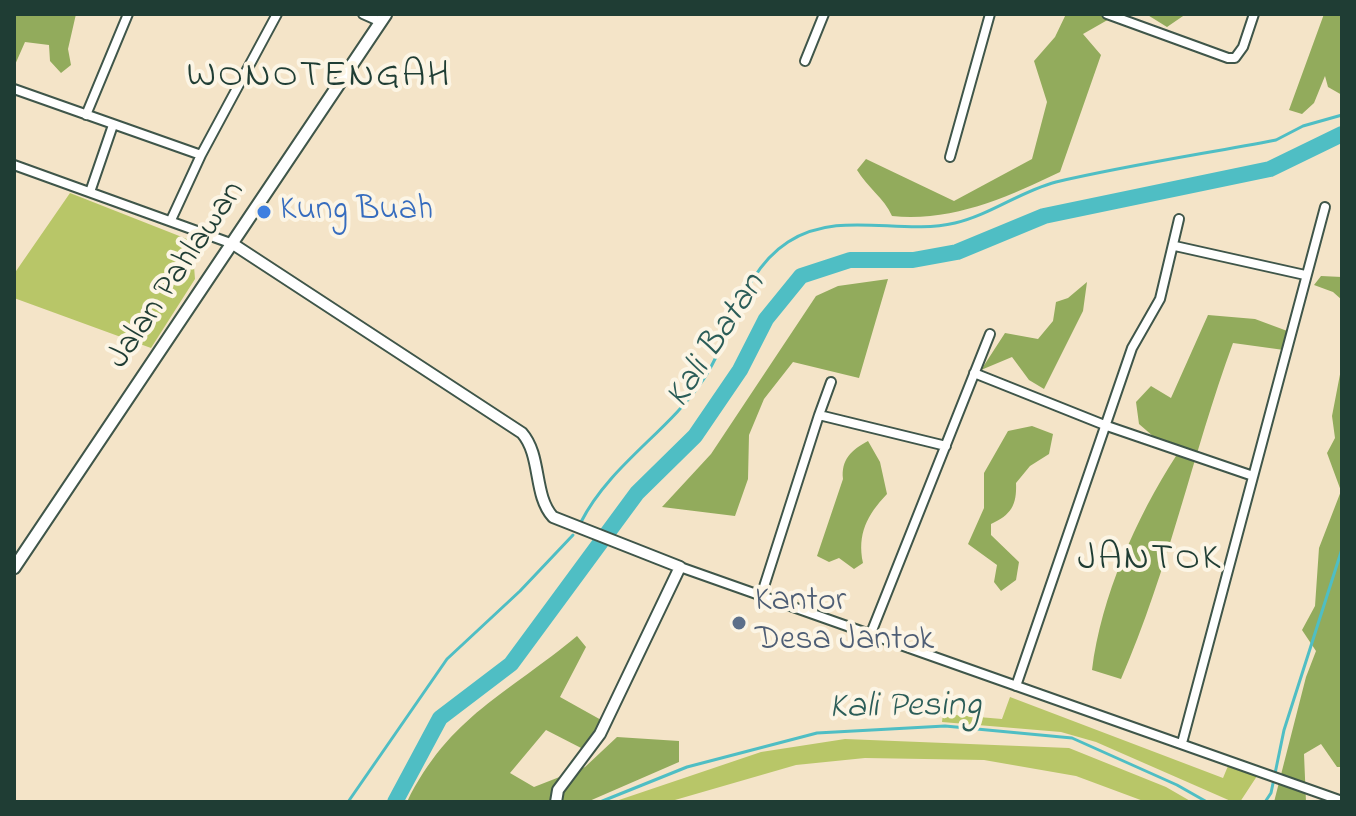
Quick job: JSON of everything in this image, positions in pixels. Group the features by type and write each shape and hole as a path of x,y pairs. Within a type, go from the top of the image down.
{"main road":[{"name":"Jalan Pahlawan","path":"14,568 384,18"}],"street":[{"path":"86,115 128,14"},
{"path":"171,220 201,155 277,14"},
{"path":"363,14 384,18"},
{"path":"805,61 824,14"},
{"path":"950,157 990,14"},
{"path":"1107,14 1228,58 1235,58 1243,47 1254,14"},
{"path":"14,89 201,155"},
{"path":"90,192 113,125"},
{"path":"14,165 233,244 522,433 531,450 548,512 566,524 1342,801"},
{"path":"1182,743 1325,207"},
{"path":"1016,686 1132,348 1160,299 1179,219"},
{"path":"1175,246 1305,275"},
{"path":"871,633 990,334"},
{"path":"974,373 1107,426 1253,476"},
{"path":"761,596 831,382"},
{"path":"819,415 946,446"},
{"path":"556,802 558,790 600,734 680,567"}],"green space":[{"path":"14,14 76,14 68,49 71,65 61,73 50,61 49,45 25,42 14,67"},
{"path":"1066,14 1118,14 1083,34 1101,55 1060,172 999,199 957,212 892,216 857,170 866,159 954,201 1032,159 1047,102 1034,61 1055,37"},
{"path":"1146,14 1186,14 1167,27"},
{"path":"1324,14 1342,14 1342,95 1328,87 1325,76 1314,103 1302,114 1289,110"},
{"path":"70,193 192,241 195,279 151,348 14,298 14,274"},
{"path":"1321,276 1342,277 1342,300 1333,292 1314,285"},
{"path":"888,279 859,378 793,362 764,399 749,435 748,479 735,516 662,507 711,454 816,296 838,286"},
{"path":"1087,282 1083,311 1044,389 1029,380 1012,357 981,370 1005,333 1038,339 1053,321 1056,302 1068,298"},
{"path":"1208,315 1255,319 1290,332 1284,350 1233,343 1153,596 1121,679 1092,670 1103,614 1134,532 1176,456 1139,424 1136,402 1151,386 1171,398"},
{"path":"1342,364 1342,767 1337,767 1321,744 1304,754 1306,802 1274,802 1306,677 1316,651 1302,630 1315,606 1319,548 1341,491 1327,453 1335,438 1332,416"},
{"path":"1032,426 1053,434 1049,454 1030,466 1016,483 1011,508 991,524 991,535 1019,562 1016,580 1001,591 994,582 997,565 968,544 984,508 984,473 1008,431"},
{"path":"868,441 880,462 887,494 865,526 861,543 863,563 854,569 839,558 829,562 817,556 846,461 852,452"},
{"path":"577,636 586,647 560,697 603,721 585,750 546,730 510,773 534,787 585,767 617,737 679,741 679,762 587,802 407,802 442,748 461,727"},
{"path":"1010,697 1223,778 1228,766 1257,776 1240,802 1233,802 1096,742 1061,732 942,722 943,714 1002,719"},
{"path":"845,739 1069,748 1166,787 1192,802 1146,802 1076,776 984,760 865,758 796,765 668,802 613,802 761,752"}],"waterway":[{"path":"581,522 607,483 689,399 713,363 759,270 788,242 828,227 913,227 955,223 1056,182 1276,140 1303,126 1342,115"},
{"name":"Kali Batan","path":"395,802 440,718 511,664 637,493 695,436 740,370 766,319 801,276 850,260 913,260 957,252 1044,216 1270,169 1342,134"},
{"path":"348,802 447,659 520,591 573,535"},
{"path":"1265,802 1271,793 1284,730 1342,549"},
{"name":"Kali Pesing","path":"600,802 687,767 817,733 945,726 1072,738 1177,785 1207,802"}],"place":[{"name":"Kung Buah","path":"264,212"},
{"name":"Kantor Desa Jantok","path":"739,623"}],"district":[{"name":"WONOTENGAH","path":"319,79"},
{"name":"JANTOK","path":"1150,562"}]}
